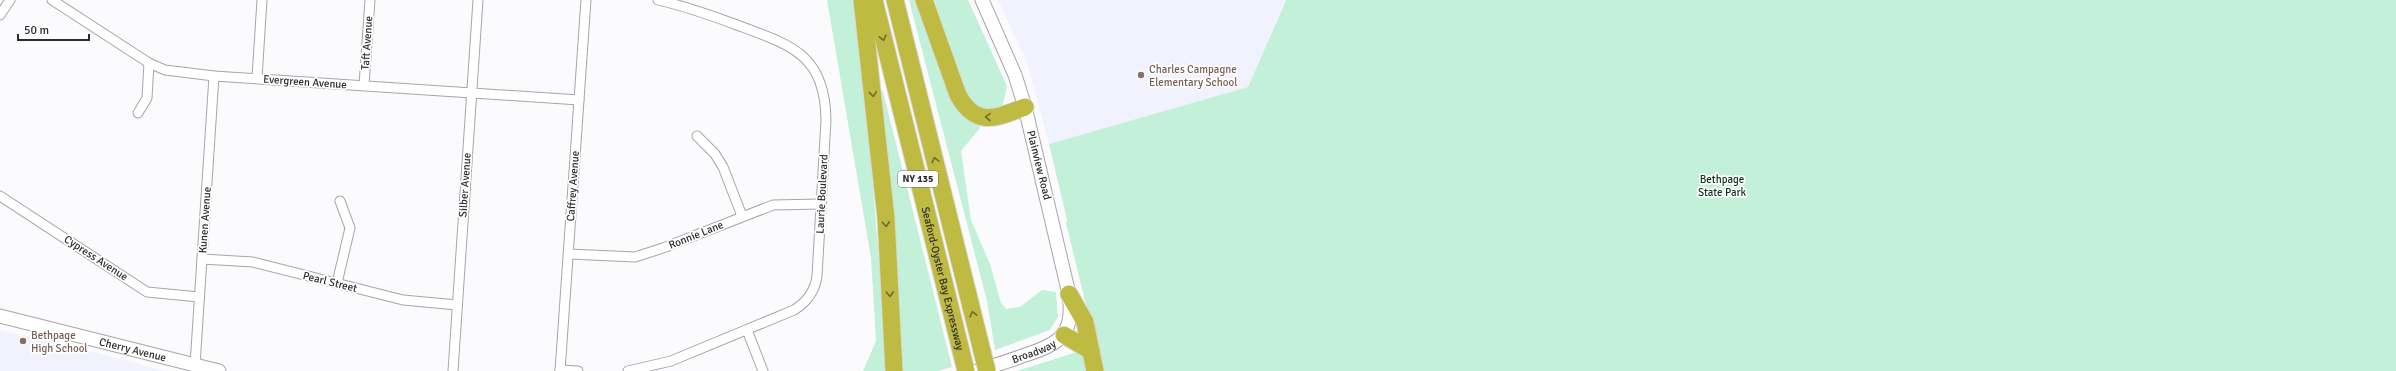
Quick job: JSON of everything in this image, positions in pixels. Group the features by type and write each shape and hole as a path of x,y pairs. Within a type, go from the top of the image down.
{"highway":[{"path":"862,0 886,218 894,371"},
{"name":"Seaford-Oyster Bay Expressway","path":"874,0 964,364"},
{"name":"Seaford-Oyster Bay Expressway","path":"895,0 987,371"},
{"path":"924,0 958,95 965,107 976,116 989,118 1025,107"},
{"path":"1069,294 1085,322 1095,371"},
{"path":"1064,335 1091,351"}],"main road":[{"name":"Plainview Road","path":"982,0 1015,75 1025,107 1069,294 1070,317 1064,335"},
{"name":"Cherry Avenue","path":"0,316 218,371"},
{"name":"Broadway","path":"977,371 1044,349 1055,344 1064,335"}],"street":[{"path":"0,15 10,0"},
{"name":"Evergreen Avenue","path":"52,0 149,63 165,70 214,76 579,100"},
{"path":"257,78 262,0"},
{"name":"Taft Avenue","path":"364,85 370,0"},
{"name":"Silber Avenue","path":"453,371 478,0"},
{"name":"Caffrey Avenue","path":"560,371 586,0"},
{"name":"Laurie Boulevard","path":"628,371 671,361 794,310 802,305 811,294 817,276 826,101 818,76 809,63 790,46 686,6 658,0"},
{"path":"138,113 147,98 149,63"},
{"name":"Kunen Avenue","path":"195,365 214,76"},
{"path":"697,136 715,154 723,167 742,216"},
{"name":"Cypress Avenue","path":"0,196 147,292 199,297"},
{"path":"337,284 350,228 340,201"},
{"name":"Ronnie Lane","path":"569,254 635,257 663,248 773,205 821,204"},
{"name":"Pearl Street","path":"202,259 253,262 403,300 457,305"},
{"path":"747,330 763,371"},
{"path":"560,371 578,371"}],"shaded area":[{"name":"Charles Campagne Elementary School","path":"998,0 1285,0 1248,87 1049,144 1027,63"},
{"name":"Bethpage High School","path":"0,330 93,352 165,371 0,371"}],"green space":[{"path":"827,0 856,0 859,16 888,371 863,371 876,341 871,258"},
{"path":"909,0 918,0 980,128 961,151 971,220 990,264 1001,303 1006,309 1020,307 1042,290 1056,292 1058,317 1050,330 995,350 987,301"},
{"path":"934,0 968,0 1007,86 1002,108 993,111 980,109 968,96"},
{"name":"Bethpage State Park","path":"1286,0 2396,0 2396,371 1102,371 1066,223 1067,220 1049,144 1248,87"},
{"path":"880,89 883,92 952,367 938,371 899,371"},
{"path":"1077,352 1085,352 1089,371 1017,371"}],"place":[{"name":"Charles Campagne Elementary School","path":"1141,75"},
{"name":"Bethpage High School","path":"23,341"}]}
